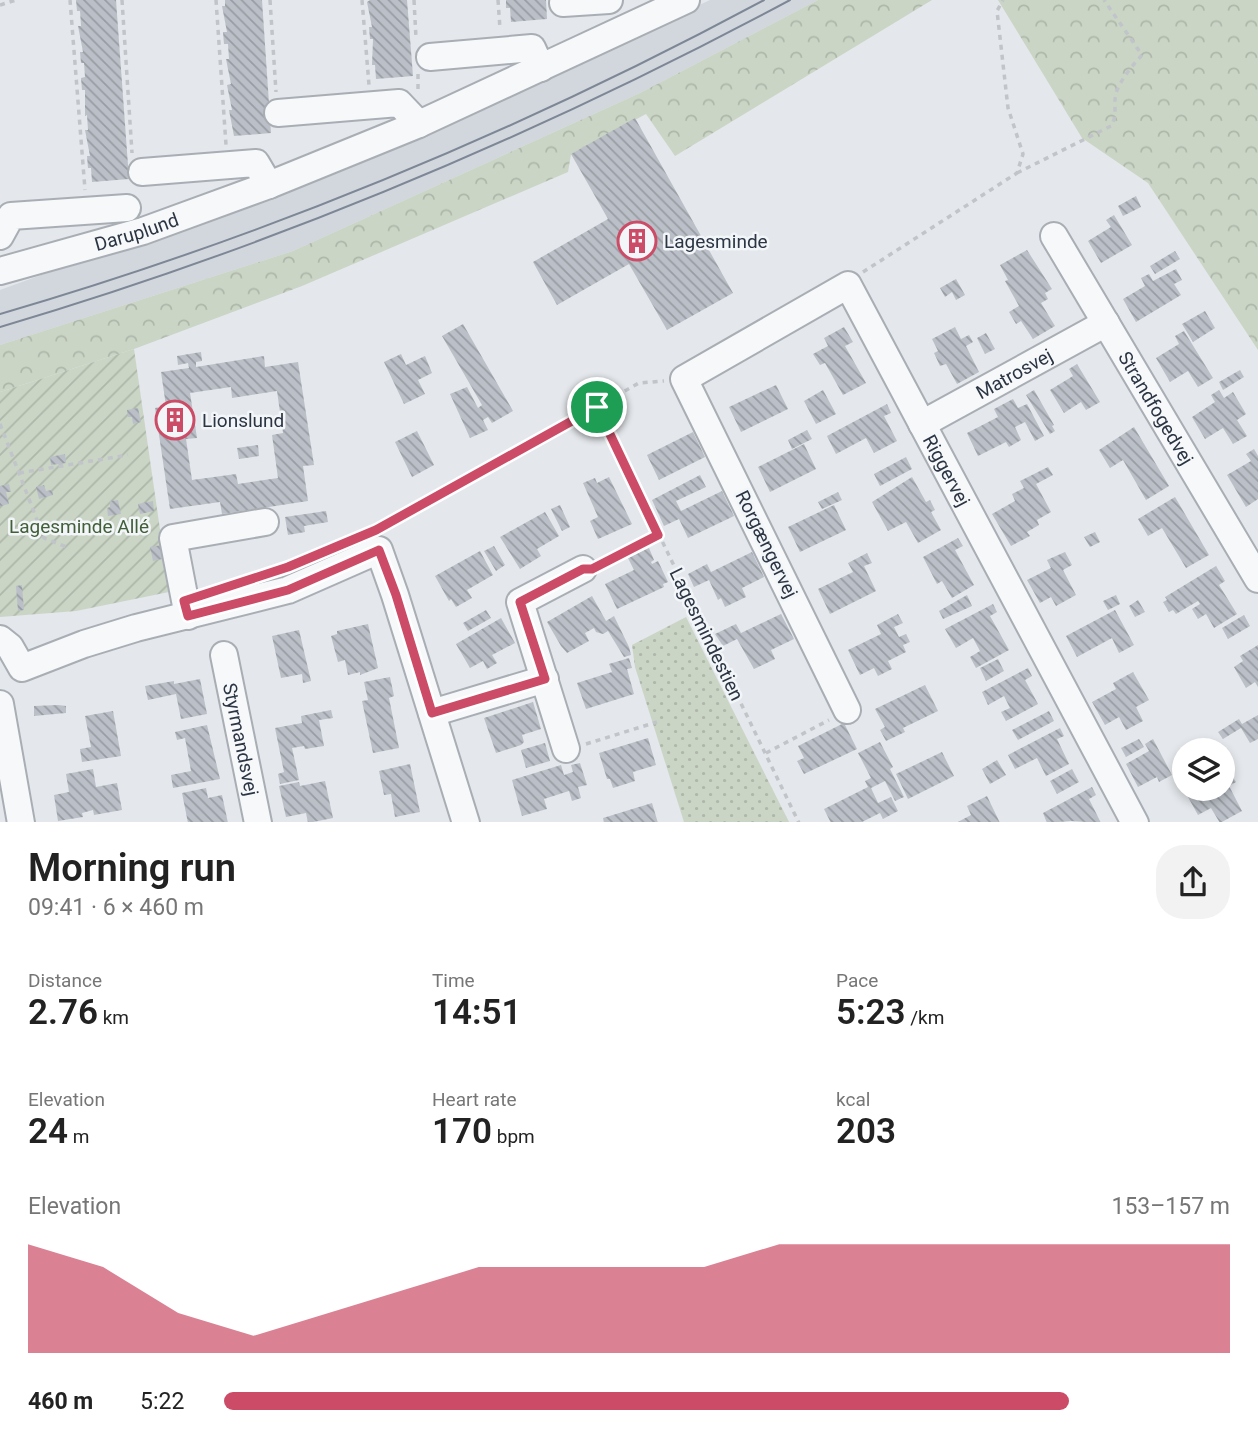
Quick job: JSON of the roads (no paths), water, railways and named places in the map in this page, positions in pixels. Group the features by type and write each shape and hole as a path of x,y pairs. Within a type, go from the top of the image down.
{"street":[{"path":"563,4 609,0"},
{"name":"Daruplund","path":"1,268 143,231 269,185 419,124 541,68 650,7 686,0"},
{"path":"430,57 532,48 541,68"},
{"path":"278,113 399,103 419,124"},
{"path":"142,172 256,163 269,185"},
{"name":"Daruplund","path":"0,236 11,216 127,208"},
{"name":"Strandfogedvej","path":"1054,236 1258,579"},
{"name":"Rorgængervej","path":"848,285 684,379 848,710"},
{"name":"Riggervej","path":"848,285 1135,822"},
{"name":"Matrosvej","path":"922,424 1106,323"},
{"path":"188,616 173,538 265,522"},
{"path":"0,639 10,647 22,668 84,644 136,628 288,590 379,550 396,595 466,822"},
{"path":"566,749 520,602 583,569"},
{"name":"Styrmandsvej","path":"224,654 258,822"},
{"path":"432,713 545,679"},
{"path":"0,704 21,822"}],"tram line":[{"path":"0,314 197,251 390,177 580,93 764,0"},
{"path":"0,327 204,261 403,184 599,97 790,0"}],"place":[{"name":"Lagesminde","path":"637,241"},
{"name":"Lionslund","path":"175,420"}],"park label":[{"name":"Lagesminde Allé","path":"79,526"}]}
